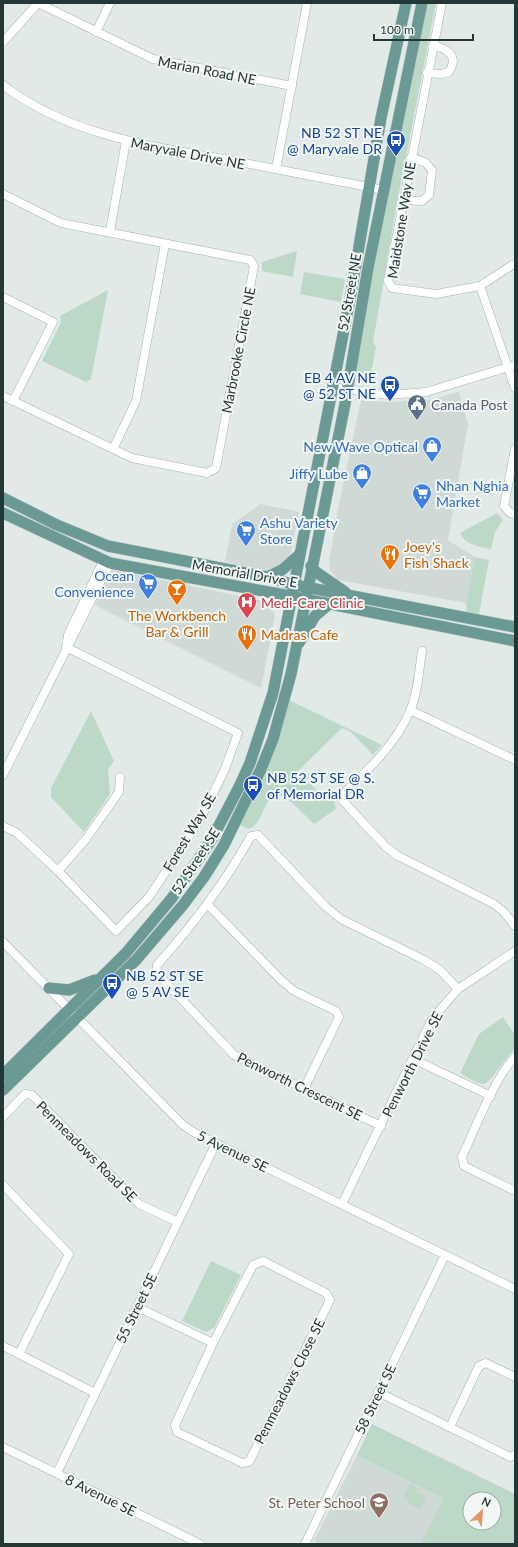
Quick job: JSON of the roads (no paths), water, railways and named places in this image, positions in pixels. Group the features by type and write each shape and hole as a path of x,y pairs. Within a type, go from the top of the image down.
{"main road":[{"name":"52 Street NE","path":"294,585 350,300 381,118 406,3"},
{"name":"52 Street NE","path":"307,587 348,390 368,268 422,3"},
{"name":"Memorial Drive E","path":"3,498 57,525 108,546 267,577 294,585 515,627"},
{"name":"Memorial Drive E","path":"3,513 106,562 292,596 515,641"},
{"path":"267,577 282,570 299,555"},
{"path":"312,566 316,572 349,595"},
{"name":"52 Street SE","path":"3,1090 73,1013 101,978 126,953 172,898 212,840 250,763 273,693 294,585"},
{"name":"52 Street SE","path":"3,1075 136,960 166,926 204,877 224,845 252,792 270,745 284,698 296,649 307,587"},
{"path":"262,591 279,601 288,614"},
{"path":"296,649 315,616 329,604"},
{"path":"49,988 69,990 101,978"}],"street":[{"name":"Marian Road NE","path":"38,3 153,59 292,86"},
{"path":"3,42 38,3"},
{"path":"96,32 110,3"},
{"path":"276,169 307,3"},
{"name":"Maidstone Way NE","path":"442,3 427,73 388,281 392,288 436,294 480,286"},
{"path":"427,73 441,74 449,72 453,65 453,59 449,52 444,48 433,45"},
{"name":"Maryvale Drive NE","path":"3,85 53,115 104,135 126,141 384,190"},
{"path":"110,231 126,141"},
{"path":"403,200 422,201 429,195 432,170 426,163 411,157"},
{"name":"Marbrooke Circle NE","path":"3,194 62,223 110,231 165,244 250,260 254,266 216,468 207,473 132,458 3,396"},
{"path":"113,449 136,400 165,244"},
{"path":"512,265 480,286 511,366 515,388"},
{"path":"3,296 53,322 13,401"},
{"path":"332,386 388,396 426,392 511,366"},
{"path":"515,449 504,506 510,513 515,514"},
{"path":"3,775 66,647 68,635 106,562"},
{"name":"Forest Way SE","path":"3,826 17,833 58,871 116,931 149,897 202,818 225,769 238,733 66,647"},
{"path":"422,651 419,672 410,710 390,746 343,794 343,801 386,846 398,856 494,904 504,912 515,926"},
{"path":"410,710 515,760"},
{"path":"58,871 86,839 119,792 120,777"},
{"name":"Penworth Crescent SE","path":"381,1126 234,1056 156,972 156,965 182,938 208,905 232,869 251,836 258,835 326,907 341,918 424,960 440,970 458,989"},
{"path":"208,905 281,980 294,991 336,1011 339,1017 304,1089"},
{"name":"5 Avenue SE","path":"3,942 183,1125 216,1143 515,1288"},
{"name":"Penworth Drive SE","path":"342,1204 432,1019 458,989 515,951"},
{"path":"515,1057 509,1062 462,1157 464,1166 515,1191"},
{"path":"413,1059 491,1096"},
{"name":"Penmeadows Road SE","path":"3,1117 25,1094 32,1095 139,1204 178,1222"},
{"name":"55 Street SE","path":"57,1473 216,1143"},
{"path":"3,1185 70,1254 19,1354"},
{"name":"58 Street SE","path":"306,1544 378,1392 446,1255"},
{"name":"Penmeadows Close SE","path":"263,1261 326,1293 330,1300 249,1462 242,1463 177,1432 175,1425 213,1343 253,1264 263,1261"},
{"path":"137,1307 213,1343"},
{"path":"3,1346 95,1393"},
{"path":"450,1427 480,1366 486,1363 515,1377"},
{"path":"378,1392 510,1457 515,1456"},
{"name":"8 Avenue SE","path":"3,1447 200,1544"}],"place":[{"name":"NB 52 ST NE @ Maryvale DR","path":"396,157"},
{"name":"EB 4 AV NE @ 52 ST NE","path":"390,402"},
{"name":"Canada Post","path":"417,421"},
{"name":"New Wave Optical","path":"432,463"},
{"name":"Jiffy Lube","path":"362,490"},
{"name":"Nhan Nghia Market","path":"422,510"},
{"name":"Ashu Variety Store","path":"246,547"},
{"name":"Joey's Fish Shack","path":"390,571"},
{"name":"Ocean Convenience","path":"148,600"},
{"name":"The Workbench Bar & Grill","path":"177,606"},
{"name":"Medi-Care Clinic","path":"247,619"},
{"name":"Madras Cafe","path":"247,651"},
{"name":"NB 52 ST SE @ S. of Memorial DR","path":"253,802"},
{"name":"NB 52 ST SE @ 5 AV SE","path":"112,1000"},
{"name":"St. Peter School","path":"379,1519"}]}
